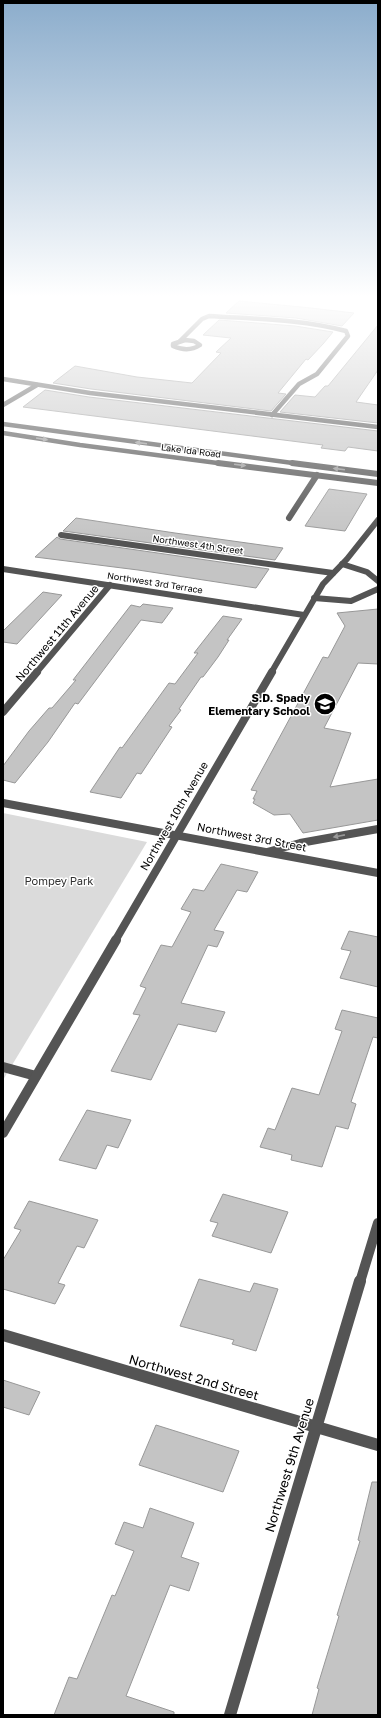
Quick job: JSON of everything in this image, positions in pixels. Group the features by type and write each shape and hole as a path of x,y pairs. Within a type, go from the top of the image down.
{"street":[{"path":"8,379 37,385 130,398 378,427"},
{"path":"272,415 299,384 308,379"},
{"path":"3,386 12,380"},
{"path":"3,404 37,385"},
{"name":"Lake Ida Road","path":"3,424 378,474"},
{"name":"Lake Ida Road","path":"3,433 378,483"},
{"path":"289,518 317,475"},
{"name":"Northwest 10th Avenue","path":"3,1133 314,598 323,584 342,564 378,520"},
{"name":"Northwest 4th Street","path":"61,534 333,573"},
{"path":"342,564 363,570 376,577 378,581"},
{"name":"Northwest 3rd Terrace","path":"3,569 304,615"},
{"name":"Northwest 11th Avenue","path":"3,712 110,585"},
{"path":"314,598 351,601 378,589"},
{"name":"Northwest 3rd Street","path":"3,802 378,873"},
{"path":"267,852 300,843 378,829"},
{"path":"3,1067 36,1076"},
{"name":"Northwest 9th Avenue","path":"230,1715 378,1223"},
{"name":"Northwest 2nd Street","path":"3,1335 378,1445"}],"green space":[{"name":"Pompey Park","path":"3,813 147,842 3,1080"}],"building":[{"path":"58,379 157,379 192,383 196,379 289,379 278,393 286,394 271,411 53,383"},
{"path":"334,379 372,379 356,402 378,405 378,423 280,412 295,395 315,397 325,386 328,386"},
{"path":"45,390 89,397 378,431 378,451 348,447 345,451 321,448 323,445 23,407"},
{"path":"329,489 367,494 345,531 305,526"},
{"path":"76,518 283,548 275,560 63,531"},
{"path":"57,537 60,539 269,569 256,588 138,570 35,557"},
{"path":"43,592 62,595 17,644 3,642 3,631"},
{"path":"143,604 173,608 162,623 141,620 78,704 75,703 48,742 15,783 3,780 3,766 29,731 49,708 52,708 76,680 73,680 131,605 140,607"},
{"name":"S.D. Spady Elementary School","path":"378,609 378,664 358,663 324,728 351,733 330,787 378,779 378,820 303,833 290,814 274,815 253,803 255,799 253,799 257,791 251,790 323,657 328,658 345,626 337,613"},
{"path":"223,616 242,619 227,640 229,640 218,657 203,677 201,677 179,709 181,710 169,726 172,727 141,774 137,773 121,798 90,792 120,747 122,748 169,683 175,684 198,653 194,653"},
{"path":"221,864 258,872 247,892 237,890 214,930 224,932 217,947 208,945 181,1003 225,1012 216,1032 178,1024 151,1080 111,1071 140,1015 133,1014 146,988 140,986 161,945 172,947 191,912 181,909 193,889 204,891"},
{"path":"349,931 378,937 378,987 340,978 351,951 341,949"},
{"path":"342,1010 378,1018 378,1038 373,1037 351,1102 356,1104 348,1129 336,1126 322,1167 291,1160 292,1155 260,1147 268,1128 275,1130 292,1088 319,1095 342,1031 335,1029"},
{"path":"87,1110 131,1120 118,1148 107,1145 96,1169 59,1160"},
{"path":"223,1194 288,1212 271,1253 212,1236 218,1223 210,1221"},
{"path":"29,1201 98,1220 84,1248 77,1246 58,1283 65,1285 55,1304 3,1289 3,1260 21,1230 14,1228"},
{"path":"199,1279 250,1292 254,1283 278,1289 256,1351 232,1344 234,1340 180,1326"},
{"path":"3,1380 40,1392 29,1415 3,1407"},
{"path":"156,1425 239,1451 223,1492 139,1465"},
{"path":"372,1482 378,1482 378,1715 312,1715 319,1689 317,1688 339,1616 337,1615 360,1541 358,1540"},
{"path":"150,1508 194,1523 181,1557 199,1563 189,1591 170,1585 126,1696 174,1712 174,1715 54,1715 69,1677 77,1679 112,1595 115,1596 134,1551 115,1544 124,1522 143,1528"}],"place":[{"name":"S.D. Spady Elementary School","path":"325,704"}]}
